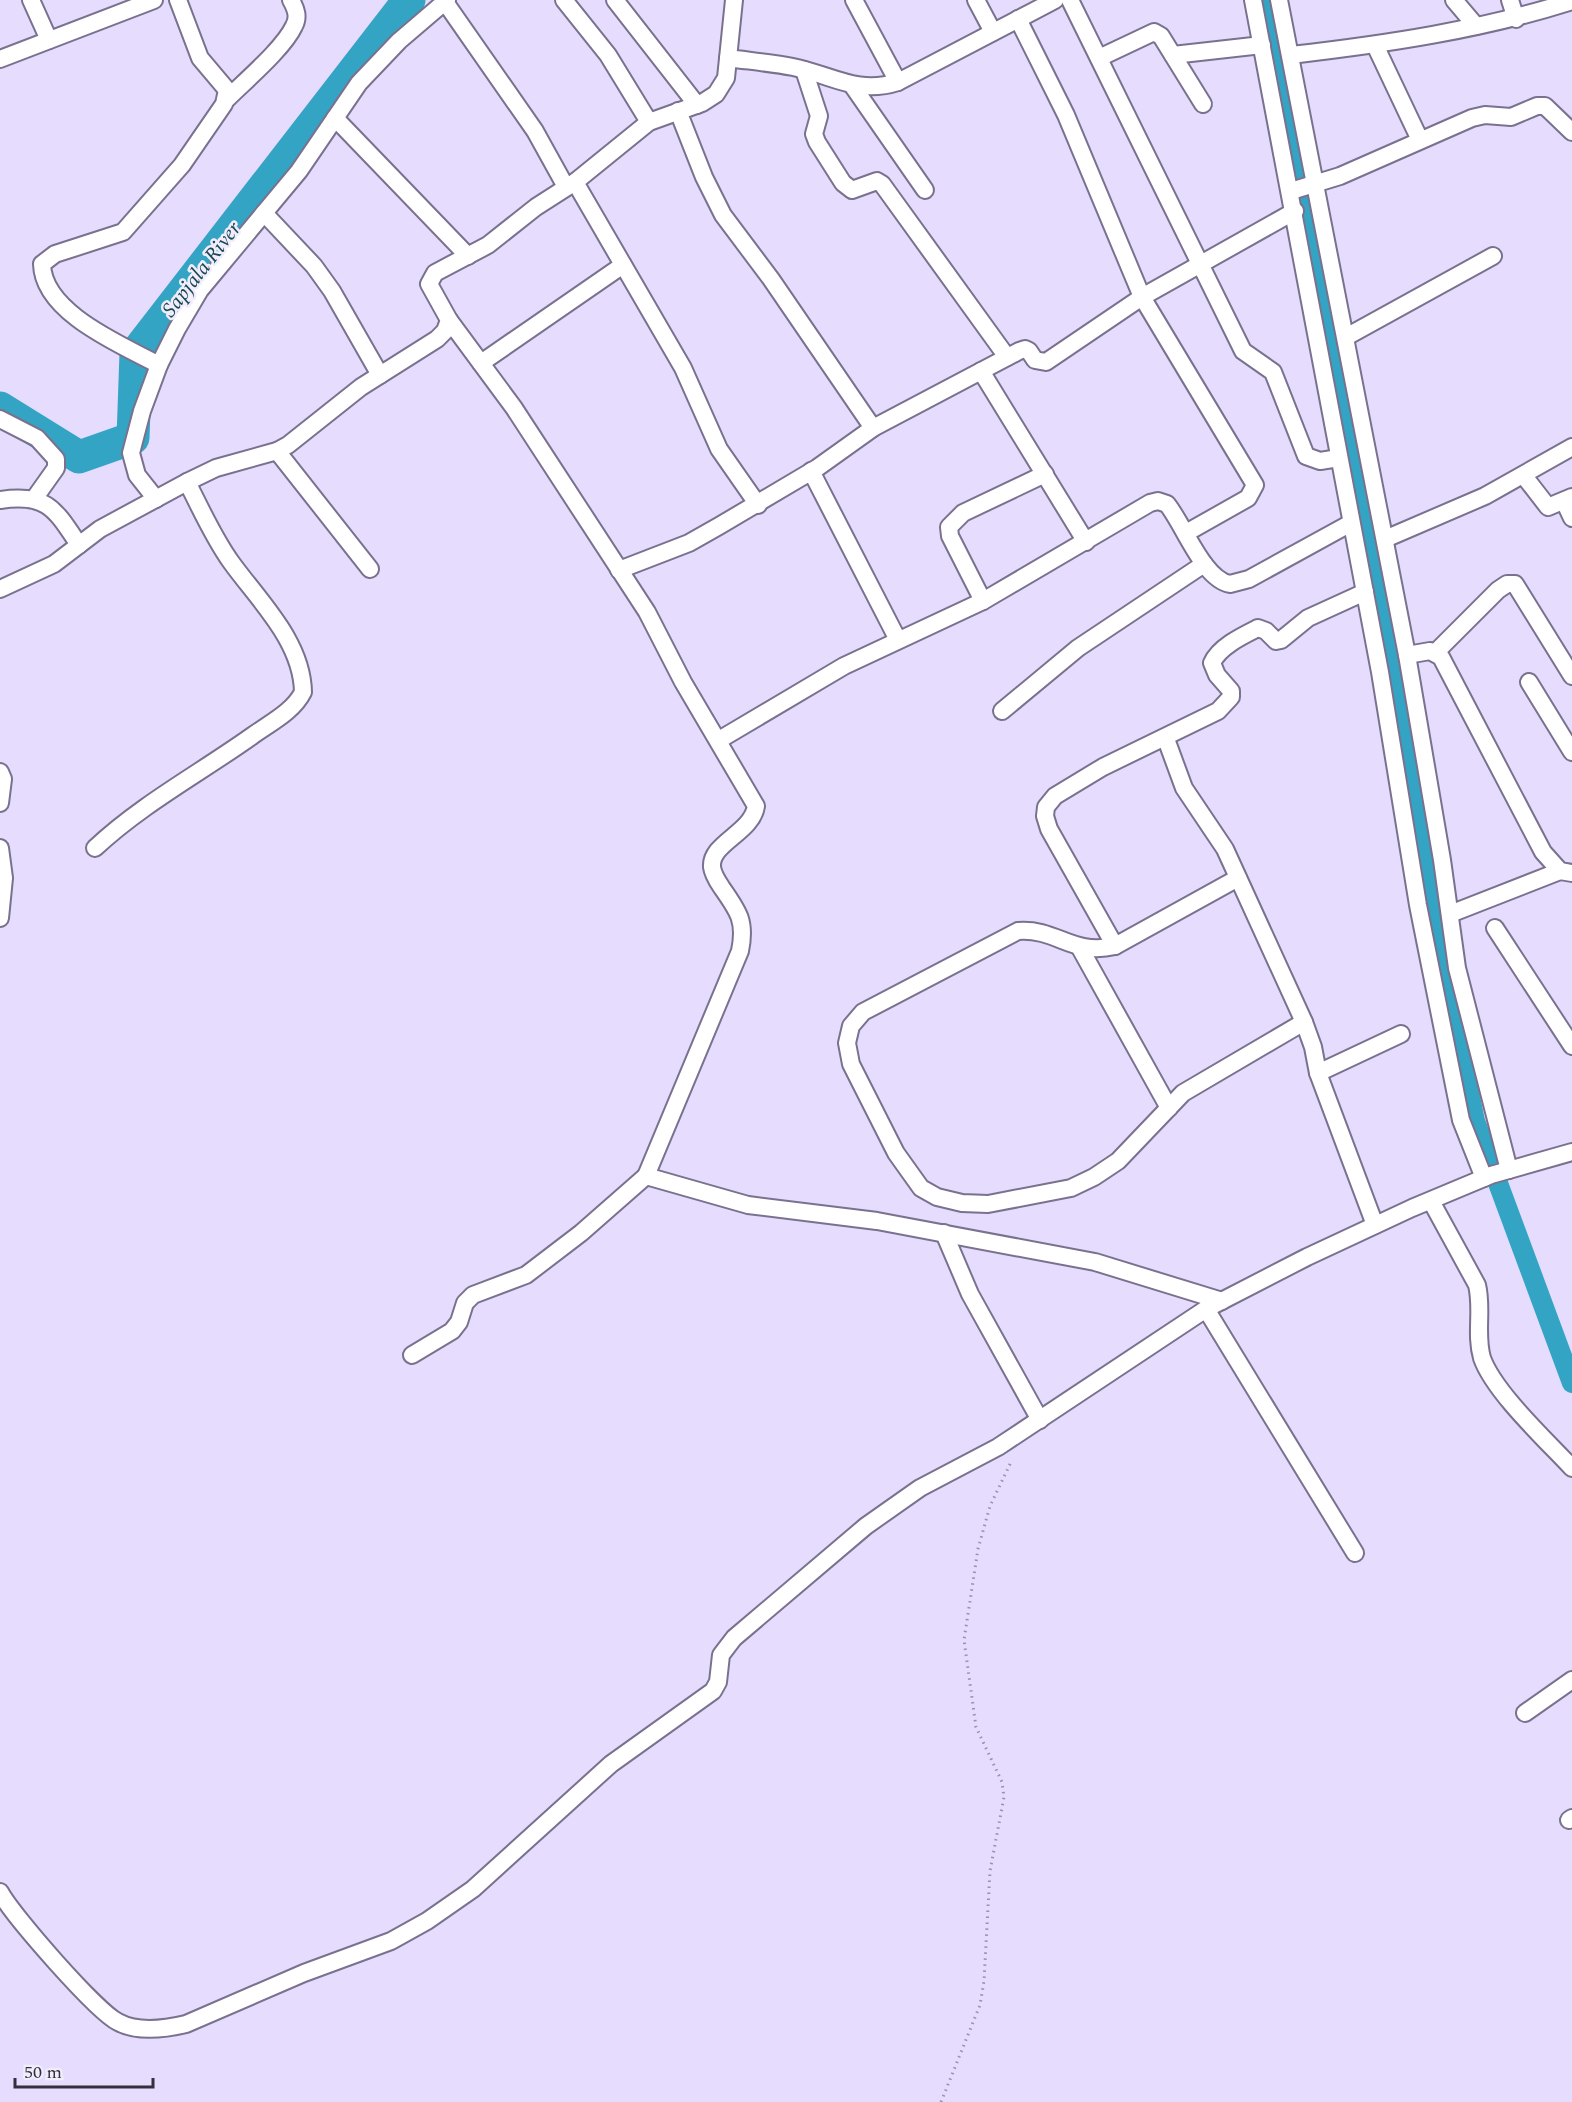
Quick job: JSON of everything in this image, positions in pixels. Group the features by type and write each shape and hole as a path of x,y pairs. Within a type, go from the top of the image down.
{"street":[{"path":"31,0 49,40"},
{"path":"0,59 154,0"},
{"path":"178,0 200,58 227,90 227,99"},
{"path":"153,362 78,319 54,298 44,278 42,264 55,254 123,232 182,165 227,99 295,26 297,16 291,0"},
{"path":"564,0 608,55 649,122"},
{"path":"615,0 697,105"},
{"path":"412,1355 452,1330 459,1322 465,1303 473,1295 526,1275 581,1233 646,1176 740,951 744,934 737,910 715,878 712,866 714,855 747,826 755,814 756,806 683,682 647,612 581,508 449,320 431,290 430,278 488,245 536,207 571,185 649,122 697,105 716,94 726,78 734,0"},
{"path":"854,0 898,82"},
{"path":"976,0 993,32"},
{"path":"728,58 804,70 852,86 868,88 898,82 1055,0"},
{"path":"1070,0 1243,351 1273,372 1306,456 1320,461 1339,458"},
{"path":"1253,0 1262,45 1346,337 1407,655 1457,968 1491,1107 1496,1173"},
{"path":"1279,0 1291,55 1302,188 1295,211 1365,592 1418,905 1465,1134 1496,1173"},
{"path":"1454,0 1476,26"},
{"path":"1510,0 1516,19"},
{"path":"156,499 137,475 131,453 153,362 200,290 299,171 359,83 399,41 446,1 536,130 623,265 683,368 719,449 758,505"},
{"path":"1291,55 1376,45 1516,19 1572,1"},
{"path":"1018,20 1066,115 1142,297 1256,485 1248,498 1186,533"},
{"path":"1100,58 1155,32 1161,36 1203,104"},
{"path":"1173,55 1262,45"},
{"path":"1376,45 1420,140"},
{"path":"804,70 819,116 814,134 843,183 852,190 873,182 882,184 1007,357"},
{"path":"852,86 925,190"},
{"path":"1302,188 1340,176 1472,118 1485,115 1510,117 1537,106 1545,106 1572,132"},
{"path":"678,111 704,177 723,215 771,279 873,428"},
{"path":"335,118 468,256"},
{"path":"619,570 688,543 758,505 873,428 1007,357 1025,349 1035,360 1046,362 1142,297 1295,211"},
{"path":"264,213 320,274 348,317 380,375"},
{"path":"1346,337 1493,256"},
{"path":"481,363 623,265"},
{"path":"0,590 54,564 117,519 187,482 232,462 277,451 380,375 437,339 445,331 449,320"},
{"path":"981,371 1086,542"},
{"path":"0,419 38,438 56,459 56,468 34,499"},
{"path":"1385,539 1465,506 1524,476 1572,447"},
{"path":"277,451 370,569"},
{"path":"811,471 898,640"},
{"path":"983,602 950,536 949,527 963,513 1045,474"},
{"path":"1524,476 1544,505 1552,507 1568,499 1572,518"},
{"path":"95,848 122,822 202,772 291,708 303,692 298,660 270,612 231,562 187,482"},
{"path":"0,500 25,497 45,501 58,514 79,545"},
{"path":"719,740 844,666 983,602 1158,501 1167,504 1204,564 1223,583 1240,583 1352,523"},
{"path":"1002,711 1078,648 1204,564"},
{"path":"1435,653 1498,590 1507,584 1515,584 1572,676"},
{"path":"1115,946 1049,829 1045,816 1046,807 1055,796 1103,767 1166,739 1218,711 1231,697 1231,691 1217,675 1212,663 1214,657 1229,645 1258,628 1266,631 1276,641 1281,640 1300,622 1365,592"},
{"path":"1407,655 1422,651 1435,653 1449,672 1487,750 1543,852 1566,872 1450,914"},
{"path":"1529,682 1572,752"},
{"path":"1166,739 1184,788 1225,849 1304,1022 1313,1047 1318,1073 1375,1225"},
{"path":"0,772 3,779 0,802"},
{"path":"0,848 4,878 0,918"},
{"path":"1238,878 1115,946 1099,950 1080,948 1032,930 1018,931 863,1012 851,1026 847,1043 851,1064 896,1153 921,1188 938,1197 962,1203 988,1204 1071,1188 1094,1177 1118,1161 1169,1108 1199,1082 1304,1022"},
{"path":"1495,928 1572,1046"},
{"path":"1080,948 1169,1108"},
{"path":"1318,1073 1401,1034"},
{"path":"0,1892 14,1914 99,2006 118,2022 135,2027 168,2029 186,2024 304,1973 392,1941 427,1921 473,1889 611,1764 713,1691 718,1682 721,1655 734,1638 866,1526 920,1488 998,1447 1040,1420 1090,1383 1206,1309 1375,1225 1496,1173 1572,1152"},
{"path":"646,1176 748,1204 944,1233 1095,1262 1222,1301"},
{"path":"1431,1201 1477,1285 1481,1299 1479,1340 1487,1367 1525,1418 1572,1468"},
{"path":"944,1233 970,1294 1040,1420"},
{"path":"1206,1309 1355,1552"},
{"path":"1526,1713 1572,1680"}],"path":[{"path":"941,2102 972,2028 980,2005 984,1981 990,1871 1004,1797 1002,1782 976,1727 964,1640 981,1538 990,1506 1013,1458"}],"waterway":[{"name":"Sapjala River","path":"0,408 79,457 133,438 136,353 409,0"},
{"path":"1264,0 1409,750 1449,995 1475,1121 1572,1383"}]}
